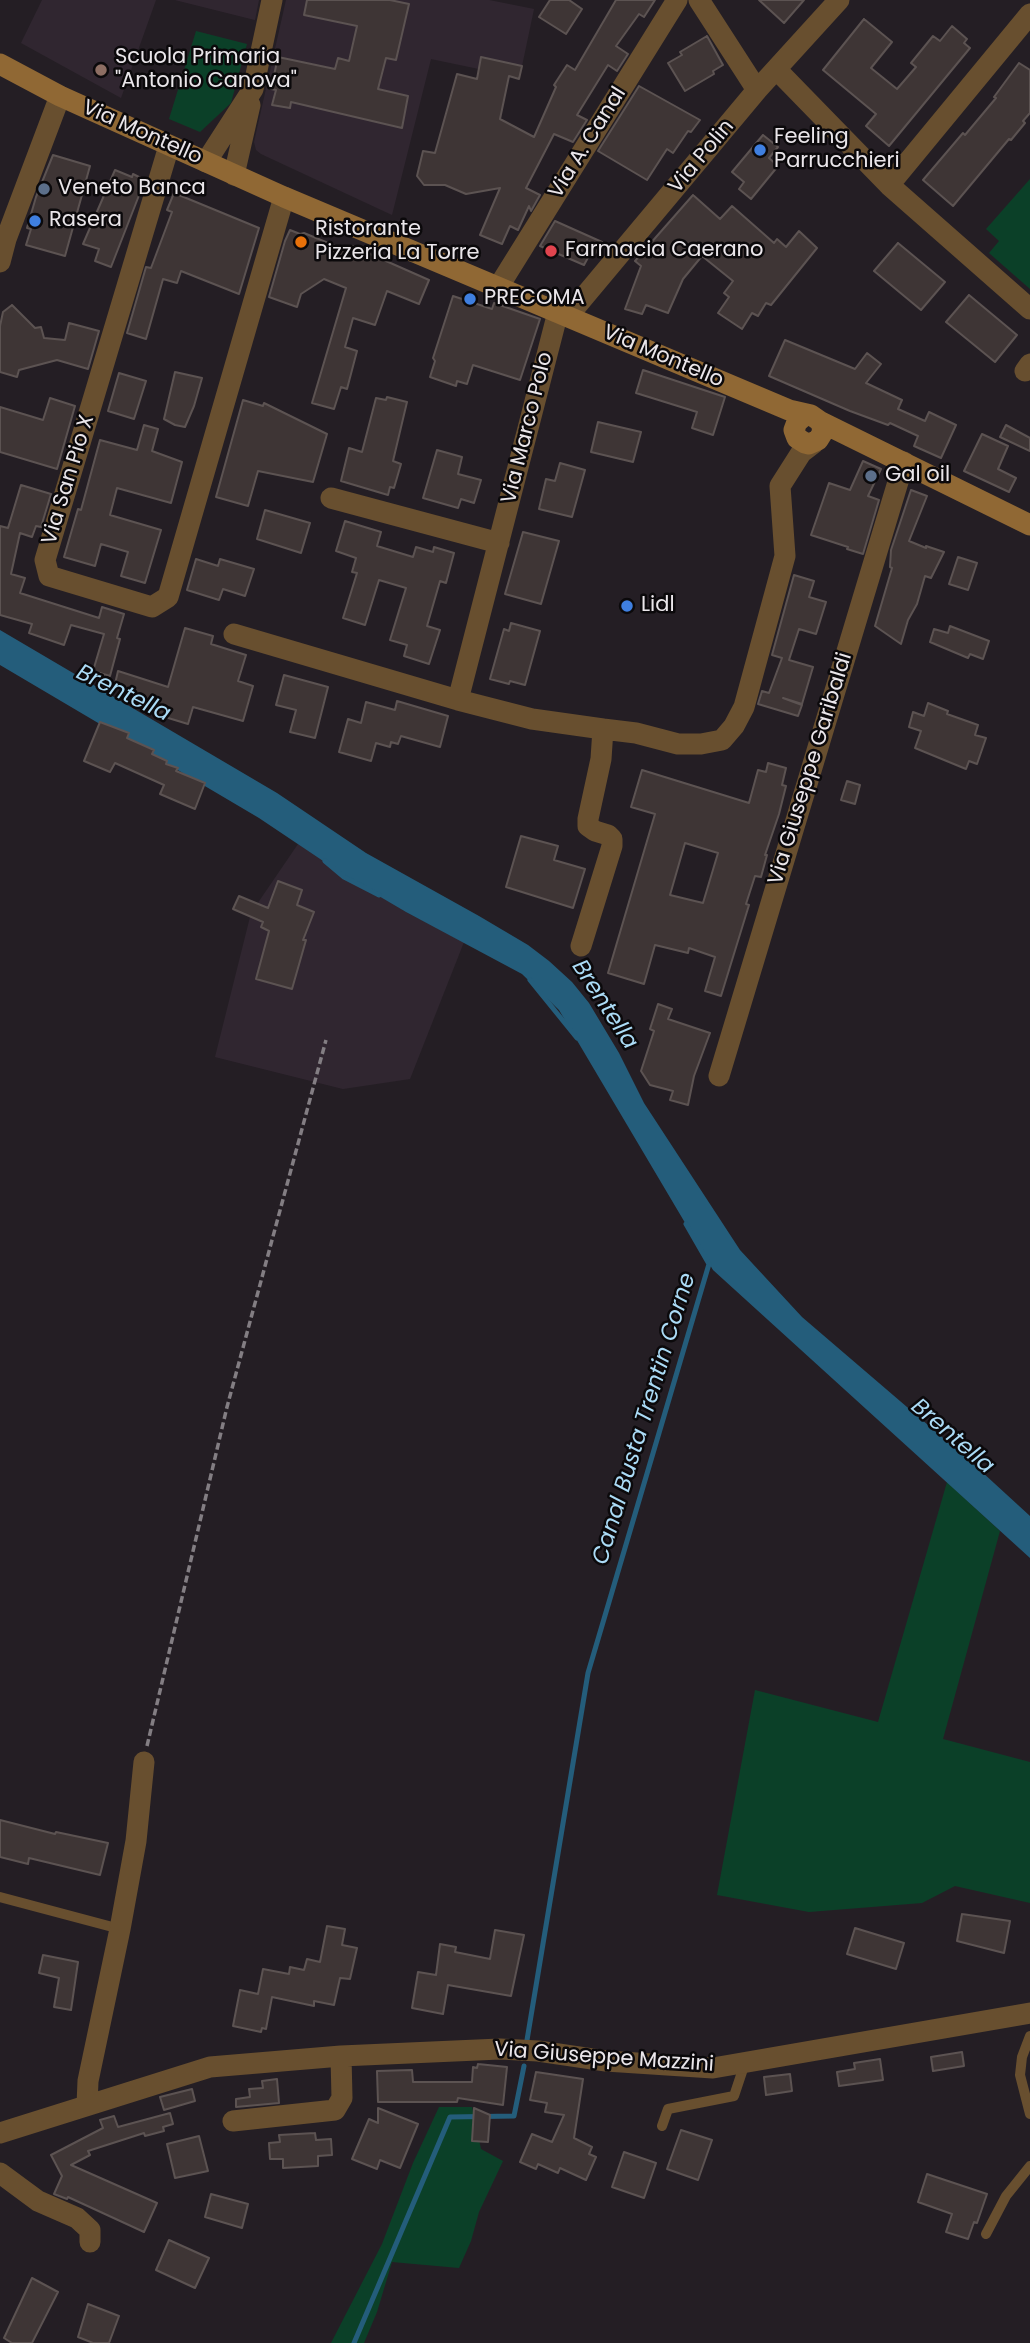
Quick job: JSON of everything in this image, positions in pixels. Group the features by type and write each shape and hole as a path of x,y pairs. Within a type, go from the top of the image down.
{"main road":[{"name":"Via Montello","path":"0,64 60,96 169,146 563,314 809,429 904,462 1030,525"}],"street":[{"path":"234,175 272,0"},
{"name":"Via A. Canal","path":"499,286 677,0"},
{"path":"699,0 757,90"},
{"name":"Via Polin","path":"563,314 757,90 839,0"},
{"path":"888,185 1030,14"},
{"path":"777,70 888,185 1030,309"},
{"path":"206,162 253,89"},
{"path":"0,262 3,238 60,96"},
{"name":"Via San Pio X","path":"169,146 45,560 49,576 152,607 168,597 284,197"},
{"name":"Via Marco Polo","path":"458,700 563,314"},
{"path":"234,634 532,719 636,733 678,744 722,740 734,726 744,707 785,556 780,486 809,429"},
{"name":"Via Giuseppe Garibaldi","path":"719,1076 904,462"},
{"path":"331,499 499,543"},
{"path":"581,946 612,839 588,826 587,819 601,759 604,729"},
{"path":"87,2105 88,2081 136,1841 144,1762"},
{"name":"Via Giuseppe Mazzini","path":"0,2133 210,2067 341,2056 500,2049 538,2051 614,2062 713,2068 1030,2013"},
{"path":"233,2121 335,2110 342,2098 341,2056"},
{"path":"0,2173 38,2201 77,2218 90,2230 90,2242"}],"lane":[{"path":"0,1896 120,1929"},
{"path":"1030,2036 1022,2057 1020,2075 1030,2115"},
{"path":"662,2126 668,2109 734,2096 745,2063"},
{"path":"986,2234 1006,2196 1030,2166"}],"path":[{"path":"144,1762 228,1407 326,1040"}],"shaded area":[{"name":"Scuola Primaria \"Antonio Canova\"","path":"42,0 156,0 121,98 21,43"},
{"name":"Scuola Primaria \"Antonio Canova\"","path":"175,0 259,0 255,20"},
{"path":"286,0 489,0 534,9 522,66 482,57 479,69 431,59 392,215 256,150 254,142"},
{"path":"298,844 406,912 464,942 410,1079 343,1089 215,1057 251,913"}],"green space":[{"path":"196,31 247,44 231,103 200,132 169,119"},
{"path":"1030,179 1030,289 989,253 999,241 986,229"},
{"path":"947,1482 1000,1531 943,1739 1030,1762 1030,1903 955,1886 922,1903 809,1912 717,1895 755,1690 878,1722"},
{"path":"439,2107 472,2107 481,2149 503,2161 479,2212 471,2241 459,2268 392,2262 377,2312 364,2343 331,2343 382,2244 413,2163"}],"water":[{"path":"0,630 277,793 366,853 479,916 528,945 549,961 572,982 589,1003 619,1053 644,1103 740,1250 802,1317 1030,1516 1030,1558 713,1270 559,1010 522,974 350,879 259,818 0,665"}],"building":[{"path":"307,0 390,0 409,4 396,60 386,58 378,89 408,96 402,128 291,102 290,108 272,105 276,90 271,89 278,57 335,69 338,58 349,61 357,26 304,15"},
{"path":"550,0 569,0 582,9 566,34 539,17"},
{"path":"616,0 655,0 644,17 639,14 616,46 628,54 617,71 608,65 577,115 587,120 573,142 554,134 526,188 540,195 531,211 529,206 518,230 510,226 502,244 480,235 500,188 466,194 445,185 424,185 417,176 423,151 435,153 457,74 477,79 481,57 522,66 519,79 509,76 500,119 534,137 556,87 554,85 567,65 575,70"},
{"path":"759,0 804,0 784,23"},
{"path":"864,19 892,42 871,68 897,89 916,67 911,63 933,36 940,41 952,26 967,39 964,43 970,48 889,146 866,126 876,114 823,70"},
{"path":"707,36 723,65 713,71 714,74 685,91 668,63 682,55 680,52"},
{"path":"1019,63 1030,70 1030,113 1011,140 1009,139 953,206 923,180 996,98 994,97"},
{"path":"639,86 700,120 691,132 688,131 673,153 667,149 647,180 598,151"},
{"path":"763,135 778,147 769,158 778,166 751,199 739,189 744,182 732,172"},
{"path":"53,155 90,166 65,256 26,245 31,229 27,228 36,197"},
{"path":"115,170 145,180 111,267 95,261 99,249 83,244"},
{"path":"174,193 259,228 239,294 181,271 177,283 163,279 146,339 127,333 146,267 151,268 172,212 167,210"},
{"path":"693,195 720,219 732,206 774,243 777,239 786,247 799,231 817,248 771,305 766,303 758,316 752,313 742,329 718,313 729,297 724,293 733,281 702,256 683,279 668,313 646,305 642,314 625,309 641,266 635,261"},
{"path":"555,221 602,242 595,254 591,252 584,265 540,246"},
{"path":"290,230 350,252 352,246 429,280 419,304 387,291 375,325 353,318 345,347 357,351 347,389 341,387 334,409 312,403 346,288 324,279 301,294 297,307 269,297"},
{"path":"898,243 945,282 921,310 874,271"},
{"path":"969,295 1017,335 995,362 946,322"},
{"path":"453,296 492,309 494,303 540,319 520,380 473,365 467,384 457,381 456,386 430,377 435,361 433,358"},
{"path":"12,305 35,328 41,327 44,338 65,340 69,323 99,331 88,369 57,360 19,370 17,377 0,372 0,326 3,312"},
{"path":"785,340 855,369 867,353 881,364 866,383 902,400 898,409 925,421 929,412 956,425 941,458 914,446 918,436 890,423 888,425 850,411 769,376"},
{"path":"643,370 725,397 713,435 692,428 697,412 636,393"},
{"path":"175,372 202,378 185,427 164,419"},
{"path":"119,373 146,381 134,419 108,411"},
{"path":"387,397 407,402 393,461 401,464 394,488 390,487 388,495 341,481 349,448 362,452 376,398 386,400"},
{"path":"50,398 75,406 57,469 0,452 0,407 43,420"},
{"path":"243,400 263,406 264,403 327,434 313,482 258,471 248,506 216,497"},
{"path":"598,422 641,432 633,462 591,452"},
{"path":"144,425 158,429 152,451 182,462 171,503 117,488 110,515 161,530 145,583 121,576 128,552 101,544 95,566 64,557 78,509 81,510 100,440 137,450"},
{"path":"1006,425 1030,438 1030,451 1000,437"},
{"path":"982,434 1008,446 998,469 1016,478 1009,492 964,471"},
{"path":"437,450 462,457 458,474 481,480 474,503 461,499 458,508 423,498"},
{"path":"863,461 881,469 868,496 879,500 863,554 811,535 829,483 850,490"},
{"path":"560,463 585,470 572,517 539,509 546,479 555,481"},
{"path":"21,485 51,494 41,527 36,526 32,537 20,533 11,574 25,578 20,593 99,618 102,607 124,614 110,676 93,671 104,634 71,625 64,645 29,633 32,624 0,615 0,526 8,528"},
{"path":"911,490 927,496 909,541 944,552 931,578 925,576 901,644 875,626 892,568 891,550"},
{"path":"265,510 310,523 301,553 257,539"},
{"path":"345,521 381,532 377,546 413,557 416,547 433,552 434,547 454,553 446,583 440,581 427,626 440,630 429,664 404,656 407,645 390,640 406,588 379,580 365,625 343,618 357,573 352,572 356,558 336,551"},
{"path":"523,532 559,541 541,604 505,594"},
{"path":"958,557 977,563 968,590 949,584"},
{"path":"196,559 218,566 220,559 254,569 245,596 223,589 219,600 187,590"},
{"path":"794,575 814,581 809,597 826,602 816,634 799,629 789,660 813,667 802,704 783,698 802,705 798,716 758,704 762,691 769,693 782,658 772,655"},
{"path":"511,623 540,631 525,685 490,679 504,629 509,631"},
{"path":"950,626 989,641 983,659 970,654 968,658 930,642 934,629 948,633"},
{"path":"185,628 213,636 211,644 246,655 238,681 253,686 243,721 193,707 188,724 155,714 157,706 115,684 118,671 168,687"},
{"path":"284,675 328,687 315,738 290,732 296,710 276,705"},
{"path":"397,701 448,716 440,747 401,736 398,744 391,742 390,747 376,743 371,761 339,752 348,719 361,723 366,702 395,710"},
{"path":"928,703 948,711 947,714 978,725 975,735 986,738 977,764 969,761 966,769 915,748 921,731 909,727 913,712 924,716"},
{"path":"100,722 129,733 127,738 154,750 152,754 167,761 166,764 178,768 176,771 205,783 195,809 160,794 164,785 115,763 110,772 84,761"},
{"path":"768,763 786,768 782,785 786,786 761,877 755,876 746,904 749,905 721,996 705,991 715,957 689,948 688,953 655,945 644,984 608,973 655,814 631,807 642,770 749,803 758,770 766,772","holes":["685,843 718,853 703,903 670,895"]},
{"path":"847,781 860,785 855,804 841,800"},
{"path":"521,836 558,846 554,860 585,869 573,908 506,887"},
{"path":"278,881 302,890 297,905 314,912 303,940 306,940 292,989 256,979 269,931 261,927 263,922 233,909 239,896 268,908"},
{"path":"658,1004 672,1009 668,1019 710,1033 694,1076 688,1105 670,1100 673,1091 650,1085 641,1071 654,1031 650,1029"},
{"path":"0,1820 55,1834 56,1832 108,1843 100,1875 29,1858 28,1864 0,1857"},
{"path":"962,1914 1010,1921 1004,1953 957,1941"},
{"path":"327,1926 345,1929 342,1945 357,1948 350,1979 340,1978 334,2005 314,2001 314,2006 272,1997 266,2029 262,2028 261,2032 233,2026 240,1990 258,1994 263,1969 289,1974 290,1967 304,1970 307,1959 320,1962"},
{"path":"855,1928 904,1943 896,1969 847,1954"},
{"path":"495,1930 524,1935 511,1996 448,1985 443,2014 412,2008 418,1972 436,1975 440,1944 456,1947 455,1952 490,1959"},
{"path":"43,1955 78,1962 71,2010 54,2007 59,1978 39,1973"},
{"path":"962,2052 964,2066 933,2071 931,2057"},
{"path":"880,2059 883,2080 839,2086 837,2072 855,2069 854,2063"},
{"path":"478,2064 507,2067 503,2105 458,2098 457,2102 378,2102 377,2071 412,2070 413,2082 472,2082 473,2067 477,2068"},
{"path":"536,2072 583,2079 574,2138 592,2147 589,2154 596,2157 586,2180 560,2168 558,2173 538,2164 536,2169 520,2162 532,2134 552,2142 564,2115 545,2112 547,2103 530,2100"},
{"path":"790,2074 792,2091 766,2095 764,2077"},
{"path":"277,2079 279,2103 236,2107 236,2099 250,2097 249,2089 263,2088 262,2081"},
{"path":"192,2089 195,2101 164,2110 160,2097"},
{"path":"378,2108 418,2124 400,2168 380,2160 377,2169 352,2159 369,2119 378,2123"},
{"path":"474,2108 490,2115 488,2142 472,2141"},
{"path":"170,2113 173,2124 163,2127 164,2131 145,2136 144,2133 88,2151 90,2155 71,2165 157,2203 144,2232 68,2197 67,2199 54,2194 62,2176 51,2155 103,2128 100,2120 114,2116 118,2127"},
{"path":"681,2130 712,2140 698,2180 667,2169"},
{"path":"315,2133 316,2140 331,2139 332,2155 318,2156 318,2166 283,2168 283,2159 270,2159 269,2143 280,2142 279,2135"},
{"path":"199,2136 208,2171 175,2178 167,2144"},
{"path":"624,2152 656,2163 644,2198 612,2187"},
{"path":"927,2174 987,2194 968,2239 946,2232 952,2214 918,2202"},
{"path":"211,2194 248,2204 242,2228 205,2217"},
{"path":"169,2240 209,2258 195,2288 156,2270"},
{"path":"32,2278 58,2292 32,2343 12,2343 4,2338"},
{"path":"88,2304 119,2316 109,2343 93,2343 78,2337"}],"waterway":[{"name":"Canal Busta Trentin Corne","path":"325,861 344,877 379,895"},
{"name":"Canal Busta Trentin Corne","path":"530,980 577,1038"},
{"name":"Canal Busta Trentin Corne","path":"527,2040 588,1673 709,1264 686,1224"},
{"name":"Canal Busta Trentin Corne","path":"354,2343 450,2117 514,2116 524,2066"}],"place":[{"name":"Scuola Primaria \"Antonio Canova\"","path":"101,70"},
{"name":"Feeling Parrucchieri","path":"760,150"},
{"name":"Veneto Banca","path":"44,189"},
{"name":"Rasera","path":"35,221"},
{"name":"Ristorante Pizzeria La Torre","path":"301,242"},
{"name":"Farmacia Caerano","path":"551,251"},
{"name":"PRECOMA","path":"470,299"},
{"name":"Gal oil","path":"871,476"},
{"name":"Lidl","path":"627,606"}],"water label":[{"name":"Brentella","path":"123,694"},
{"name":"Brentella","path":"604,1005"},
{"name":"Brentella","path":"952,1437"}]}
